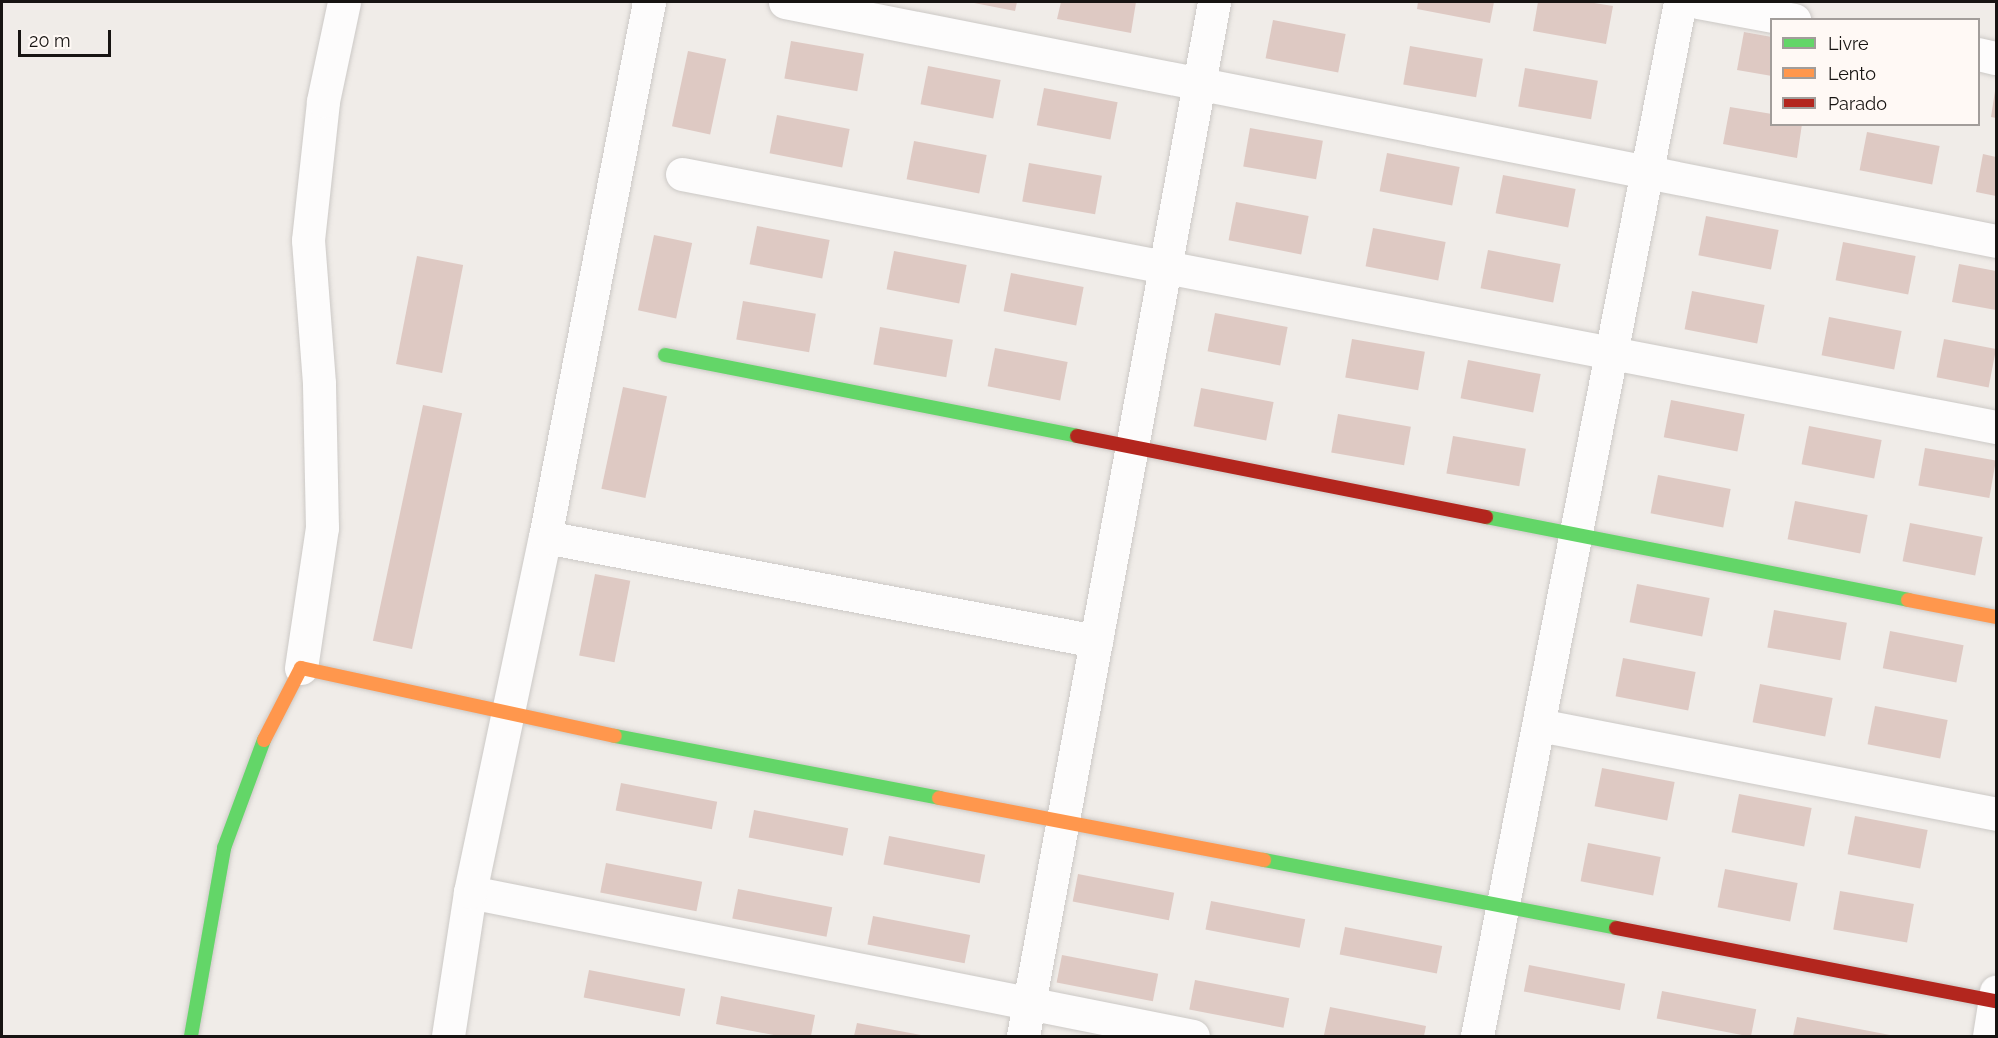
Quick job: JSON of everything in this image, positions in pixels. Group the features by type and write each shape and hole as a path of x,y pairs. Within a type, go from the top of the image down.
{"street":[{"path":"191,1036 224,848 256,756 301,668 322,528 319,383 308,240 323,101 344,2"},
{"path":"448,1036 470,892 545,537 649,2"},
{"path":"784,2 1199,82 1996,241"},
{"path":"1023,1036 1060,820 1096,641 1214,2"},
{"path":"1477,1036 1680,2"},
{"path":"1698,2 1783,18"},
{"path":"1980,54 1996,57"},
{"path":"682,174 1165,265 1996,427"},
{"path":"665,355 1996,617"},
{"path":"545,537 1096,641"},
{"path":"301,668 507,715 1060,820 1502,908 1996,998 1989,1036"},
{"path":"1539,725 1996,814"},
{"path":"470,892 1193,1036"}],"building":[{"path":"969,2 1017,2 1015,11"},
{"path":"1061,2 1136,2 1131,33 1057,19"},
{"path":"1418,2 1494,2 1490,23 1417,9"},
{"path":"1538,2 1588,2 1613,6 1606,44 1533,31"},
{"path":"1273,20 1346,34 1338,72 1266,58"},
{"path":"1744,32 1770,37 1770,76 1737,70"},
{"path":"791,41 864,54 857,91 784,78"},
{"path":"1410,46 1483,59 1476,97 1403,84"},
{"path":"688,51 726,59 710,134 672,126"},
{"path":"928,66 1001,80 993,118 921,104"},
{"path":"1525,68 1598,81 1591,119 1518,106"},
{"path":"1044,88 1118,102 1110,140 1037,125"},
{"path":"1996,92 1996,118 1991,117"},
{"path":"1730,107 1770,114 1770,126 1802,126 1797,158 1723,144"},
{"path":"777,115 850,129 842,167 770,153"},
{"path":"1250,128 1323,141 1316,179 1243,166"},
{"path":"1867,132 1940,146 1932,184 1860,170"},
{"path":"914,141 987,155 979,193 907,179"},
{"path":"1387,153 1460,167 1452,205 1380,191"},
{"path":"1983,154 1996,157 1996,196 1976,192"},
{"path":"1029,163 1102,176 1095,214 1022,201"},
{"path":"1503,175 1576,189 1568,227 1496,213"},
{"path":"1236,202 1309,216 1301,254 1229,240"},
{"path":"1706,216 1779,230 1771,269 1698,255"},
{"path":"757,226 830,240 822,278 750,264"},
{"path":"1373,228 1446,242 1438,280 1366,266"},
{"path":"654,235 692,243 676,318 638,310"},
{"path":"1843,242 1916,256 1908,294 1836,280"},
{"path":"1488,250 1561,264 1553,302 1481,288"},
{"path":"894,251 967,265 959,303 887,289"},
{"path":"417,256 463,265 442,373 396,364"},
{"path":"1959,264 1996,271 1996,310 1952,302"},
{"path":"1011,273 1084,287 1076,325 1004,311"},
{"path":"1692,291 1765,305 1757,343 1685,329"},
{"path":"743,301 816,314 809,352 736,339"},
{"path":"1215,313 1288,327 1280,365 1208,351"},
{"path":"1829,317 1902,331 1894,369 1822,355"},
{"path":"880,327 953,340 946,377 873,364"},
{"path":"1352,339 1425,352 1418,390 1345,377"},
{"path":"1944,339 1996,349 1989,387 1937,377"},
{"path":"995,348 1068,362 1060,400 988,386"},
{"path":"1468,360 1541,374 1533,412 1461,398"},
{"path":"623,387 667,396 645,498 601,489"},
{"path":"1201,388 1274,402 1266,440 1194,426"},
{"path":"1671,400 1745,414 1737,452 1664,437"},
{"path":"423,405 462,413 412,649 373,641"},
{"path":"1338,414 1411,427 1404,465 1331,452"},
{"path":"1809,426 1882,440 1874,478 1802,464"},
{"path":"1453,436 1526,449 1519,486 1446,473"},
{"path":"1925,448 1996,461 1989,498 1918,485"},
{"path":"1658,475 1731,489 1723,527 1651,513"},
{"path":"1795,501 1868,515 1860,553 1788,539"},
{"path":"1910,523 1983,537 1975,575 1903,561"},
{"path":"595,574 630,581 615,662 579,655"},
{"path":"1637,584 1710,598 1702,636 1630,622"},
{"path":"1774,610 1847,623 1840,660 1767,647"},
{"path":"1890,631 1964,645 1956,683 1883,668"},
{"path":"1623,658 1696,672 1688,710 1616,696"},
{"path":"1760,684 1833,698 1825,736 1753,722"},
{"path":"1875,706 1948,720 1940,758 1868,744"},
{"path":"1602,768 1675,782 1667,820 1595,806"},
{"path":"621,783 717,802 712,829 616,810"},
{"path":"1739,794 1812,808 1804,846 1732,832"},
{"path":"754,810 848,828 843,856 749,837"},
{"path":"1855,816 1928,830 1920,868 1848,854"},
{"path":"889,836 985,855 980,883 883,864"},
{"path":"1588,843 1661,857 1653,895 1581,881"},
{"path":"606,863 702,882 696,911 600,892"},
{"path":"1725,869 1798,883 1790,921 1718,907"},
{"path":"1078,874 1174,893 1169,920 1073,901"},
{"path":"738,889 832,907 827,937 732,918"},
{"path":"1840,891 1914,904 1907,942 1833,929"},
{"path":"1211,901 1305,919 1300,948 1205,929"},
{"path":"873,916 970,935 965,963 867,944"},
{"path":"1345,927 1442,946 1437,973 1340,954"},
{"path":"1062,955 1158,974 1153,1001 1057,982"},
{"path":"1529,965 1625,984 1620,1010 1524,992"},
{"path":"589,970 685,989 680,1016 584,997"},
{"path":"1195,980 1289,998 1284,1028 1189,1009"},
{"path":"1662,991 1756,1009 1751,1036 1657,1018"},
{"path":"721,996 815,1015 811,1036 779,1036 716,1024"},
{"path":"1330,1007 1426,1026 1424,1036 1324,1035"},
{"path":"1797,1017 1890,1035 1890,1036 1793,1036"},
{"path":"857,1023 921,1035 854,1036"}],"traffic: fast":[{"path":"665,355 1077,436"},
{"path":"1486,517 1908,600"},
{"path":"615,736 939,798"},
{"path":"191,1036 224,848 264,740"},
{"path":"1264,860 1616,928"}],"traffic: slow":[{"path":"1908,600 1996,617"},
{"path":"264,740 301,668 615,736"},
{"path":"939,798 1264,860"}],"traffic: jam":[{"path":"1077,436 1486,517"},
{"path":"1616,928 1996,1001"}]}
